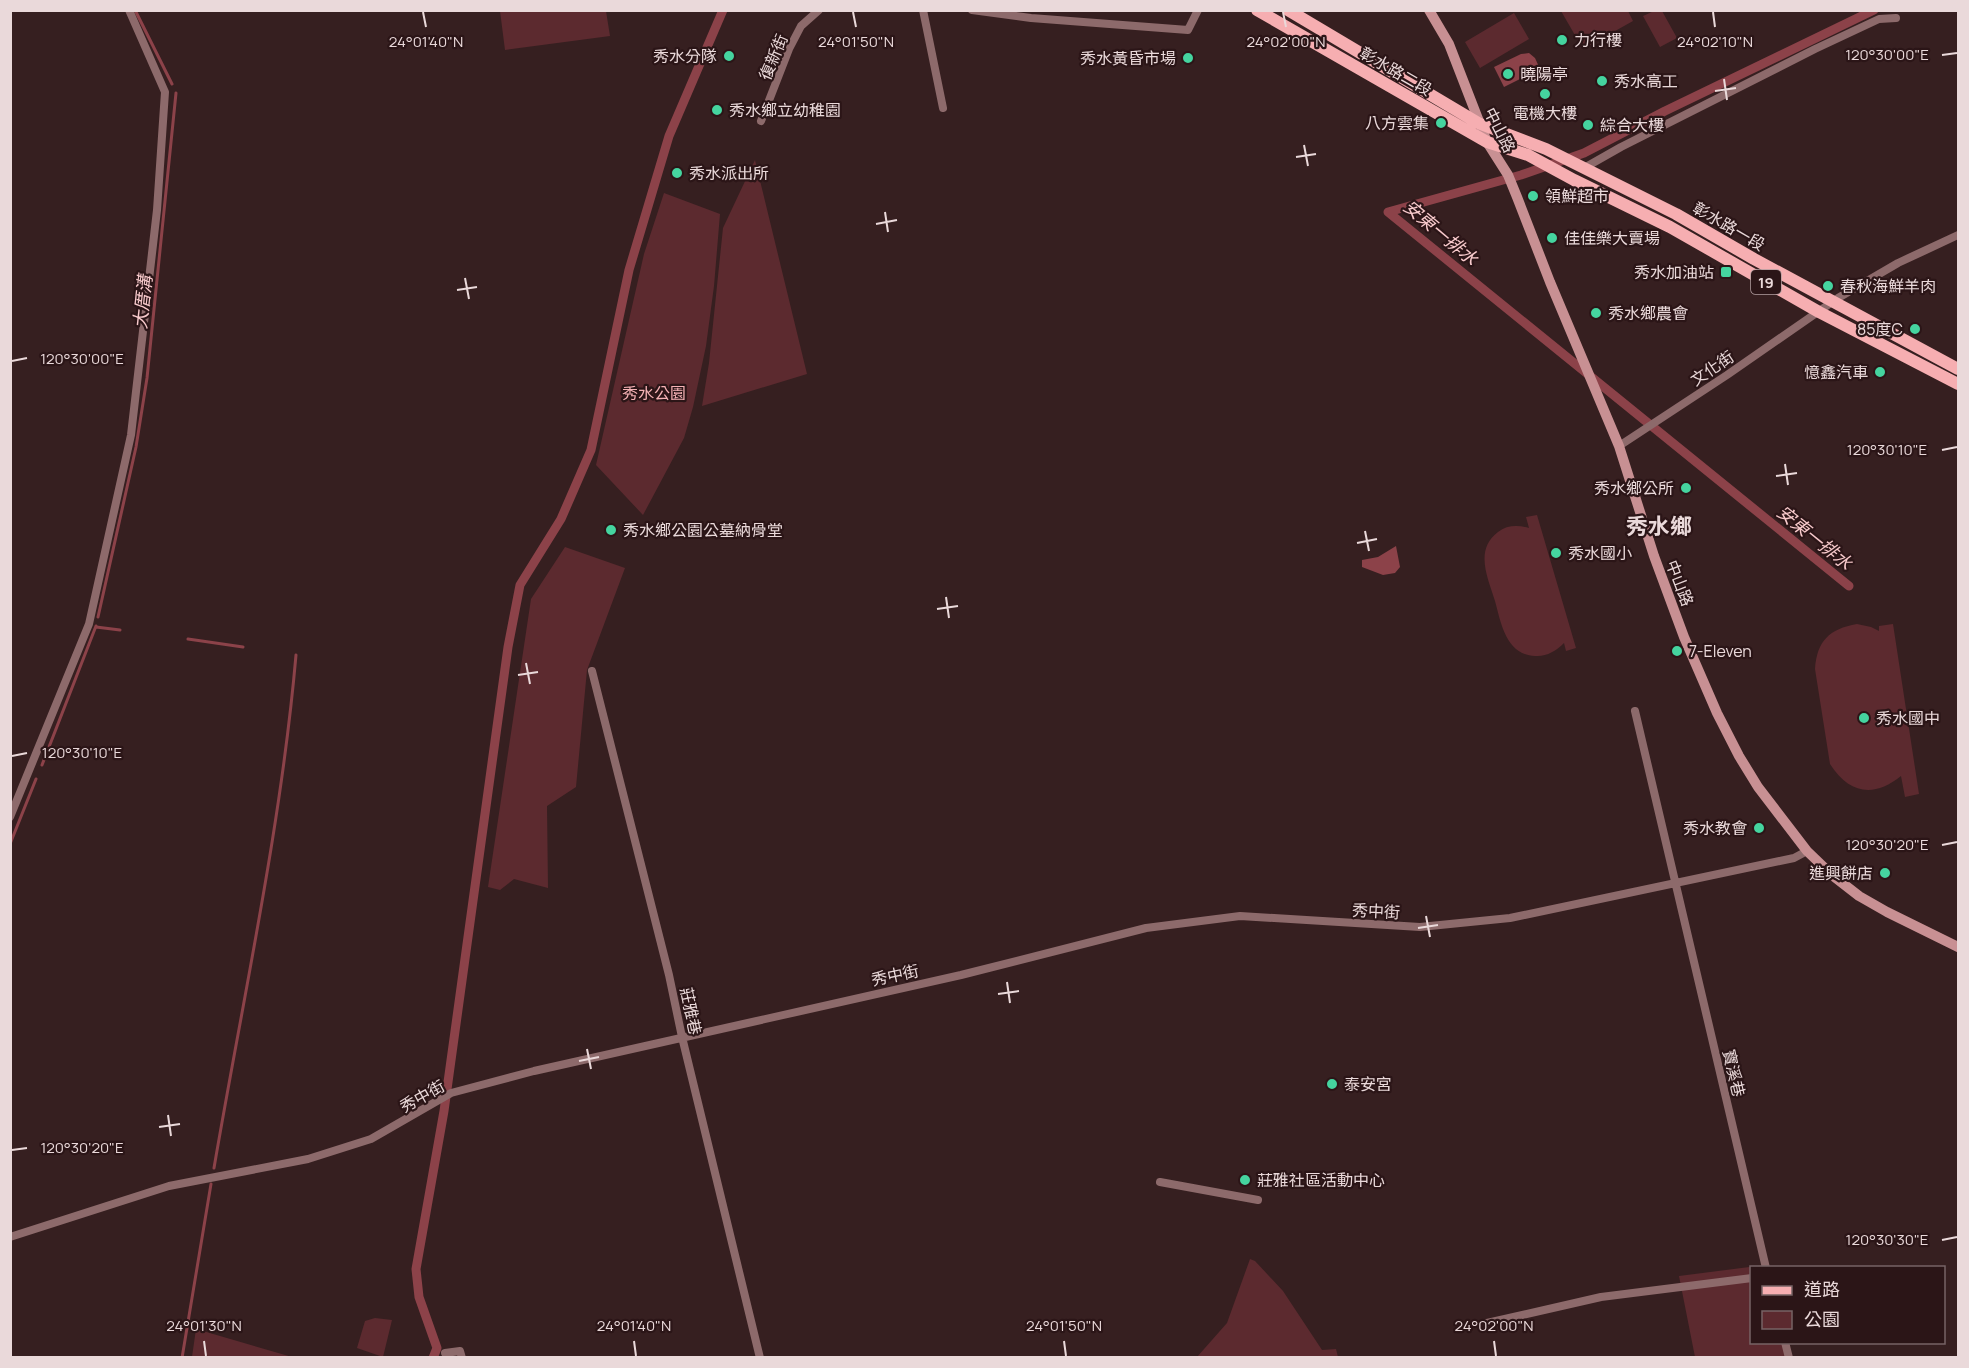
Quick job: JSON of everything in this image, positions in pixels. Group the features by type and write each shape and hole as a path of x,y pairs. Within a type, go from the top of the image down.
{"main road":[{"name":"彰水路二段","path":"1257,10 1487,142"},
{"name":"彰水路二段","path":"1289,11 1478,123"},
{"path":"1284,25 1289,11"},
{"name":"彰水路一段","path":"1478,123 1546,149 1676,214 1959,369"},
{"name":"彰水路一段","path":"1487,142 1528,155 1678,232 1819,312 1959,384"}],"street":[{"path":"10,817 89,624 131,435 157,210 165,92 129,10"},
{"name":"復新街","path":"761,121 789,49 801,26 819,10"},
{"path":"923,10 943,108"},
{"path":"972,10 1031,18 1188,30 1197,10"},
{"name":"中山路","path":"1429,10 1449,44 1487,142 1508,175 1619,446 1654,556 1684,637 1717,713 1758,787 1807,851 1832,875 1859,896 1913,926 1959,947"},
{"path":"1581,167 1815,49 1879,19 1896,18"},
{"name":"文化街","path":"1619,446 1833,302 1898,263 1959,235"},
{"name":"莊雅巷","path":"592,671 664,953 682,1037 760,1358"},
{"name":"寶溪巷","path":"1635,711 1766,1266"},
{"name":"秀中街","path":"10,1237 169,1186 308,1159 371,1139 451,1093 534,1071 961,975 1146,928 1240,916 1420,927 1510,918 1794,858 1807,851"},
{"path":"1160,1182 1258,1200"},
{"path":"1487,1323 1602,1297 1750,1278"},
{"path":"444,1353 460,1351 462,1358"}],"green space":[{"path":"500,11 606,11 610,36 505,50"},
{"path":"1561,11 1628,11 1633,21 1583,49"},
{"path":"1654,11 1662,11 1677,38 1660,47 1643,16"},
{"path":"1514,13 1529,39 1480,68 1465,42"},
{"path":"755,160 807,374 702,406 709,363 723,228"},
{"name":"秀水公園","path":"664,193 720,214 706,346 693,407 684,438 643,515 596,465 644,254"},
{"path":"1537,515 1576,648 1566,651 1564,643 1558,649 1543,656 1525,654 1511,644 1500,619 1485,565 1486,547 1498,532 1513,526 1529,528 1526,517"},
{"path":"565,547 625,568 587,670 576,787 547,806 548,888 514,879 500,890 488,887 531,599"},
{"path":"1857,624 1879,631 1879,626 1893,624 1919,794 1905,797 1901,776 1881,788 1862,790 1845,782 1830,764 1815,669 1816,659 1826,638 1839,629"},
{"path":"1250,1259 1255,1261 1283,1291 1322,1350 1336,1349 1338,1357 1197,1357 1227,1323"},
{"path":"1750,1267 1750,1344 1785,1344 1789,1357 1695,1357 1679,1276"},
{"path":"375,1318 392,1320 383,1357 357,1348 365,1321"},
{"path":"196,1329 292,1357 192,1357"}],"shaded area":[{"path":"1529,53 1535,58 1540,69 1504,87 1494,67 1521,54"},
{"path":"1396,546 1400,567 1395,573 1383,575 1362,567 1362,560 1378,557"}],"waterway":[{"name":"大厝溝","path":"135,10 172,84"},
{"path":"433,1358 437,1348 419,1297 416,1269 444,1111 508,647 520,585 561,519 591,450 629,270 669,136 723,10"},
{"name":"安東一排水","path":"1849,586 1388,212 1521,175 1584,153 1665,111 1874,10"},
{"name":"大厝溝","path":"98,617 136,447 147,378 176,93"},
{"name":"大厝溝","path":"42,765 96,626"},
{"path":"96,627 120,630"},
{"path":"188,639 243,647"},
{"path":"214,1168 271,848 296,655"},
{"name":"大厝溝","path":"10,844 36,779"},
{"path":"182,1358 211,1184"}],"place":[{"name":"力行樓","path":"1562,40"},
{"name":"秀水分隊","path":"729,56"},
{"name":"秀水黃昏市場","path":"1188,58"},
{"name":"曉陽亭","path":"1508,74"},
{"name":"秀水高工","path":"1602,81"},
{"name":"電機大樓","path":"1545,94"},
{"name":"秀水鄉立幼稚園","path":"717,110"},
{"name":"八方雲集","path":"1441,123"},
{"name":"綜合大樓","path":"1588,125"},
{"name":"秀水派出所","path":"677,173"},
{"name":"領鮮超市","path":"1533,196"},
{"name":"佳佳樂大賣場","path":"1552,238"},
{"name":"秀水加油站","path":"1726,272"},
{"name":"春秋海鮮羊肉","path":"1828,286"},
{"name":"秀水鄉農會","path":"1596,313"},
{"name":"85度C","path":"1915,329"},
{"name":"憶鑫汽車","path":"1880,372"},
{"name":"秀水鄉公所","path":"1686,488"},
{"name":"秀水鄉公園公墓納骨堂","path":"611,530"},
{"name":"秀水國小","path":"1556,553"},
{"name":"7-Eleven","path":"1677,651"},
{"name":"秀水國中","path":"1864,718"},
{"name":"秀水教會","path":"1759,828"},
{"name":"進興餅店","path":"1885,873"},
{"name":"泰安宮","path":"1332,1084"},
{"name":"莊雅社區活動中心","path":"1245,1180"}],"district":[{"name":"秀水鄉","path":"1659,526"}]}
